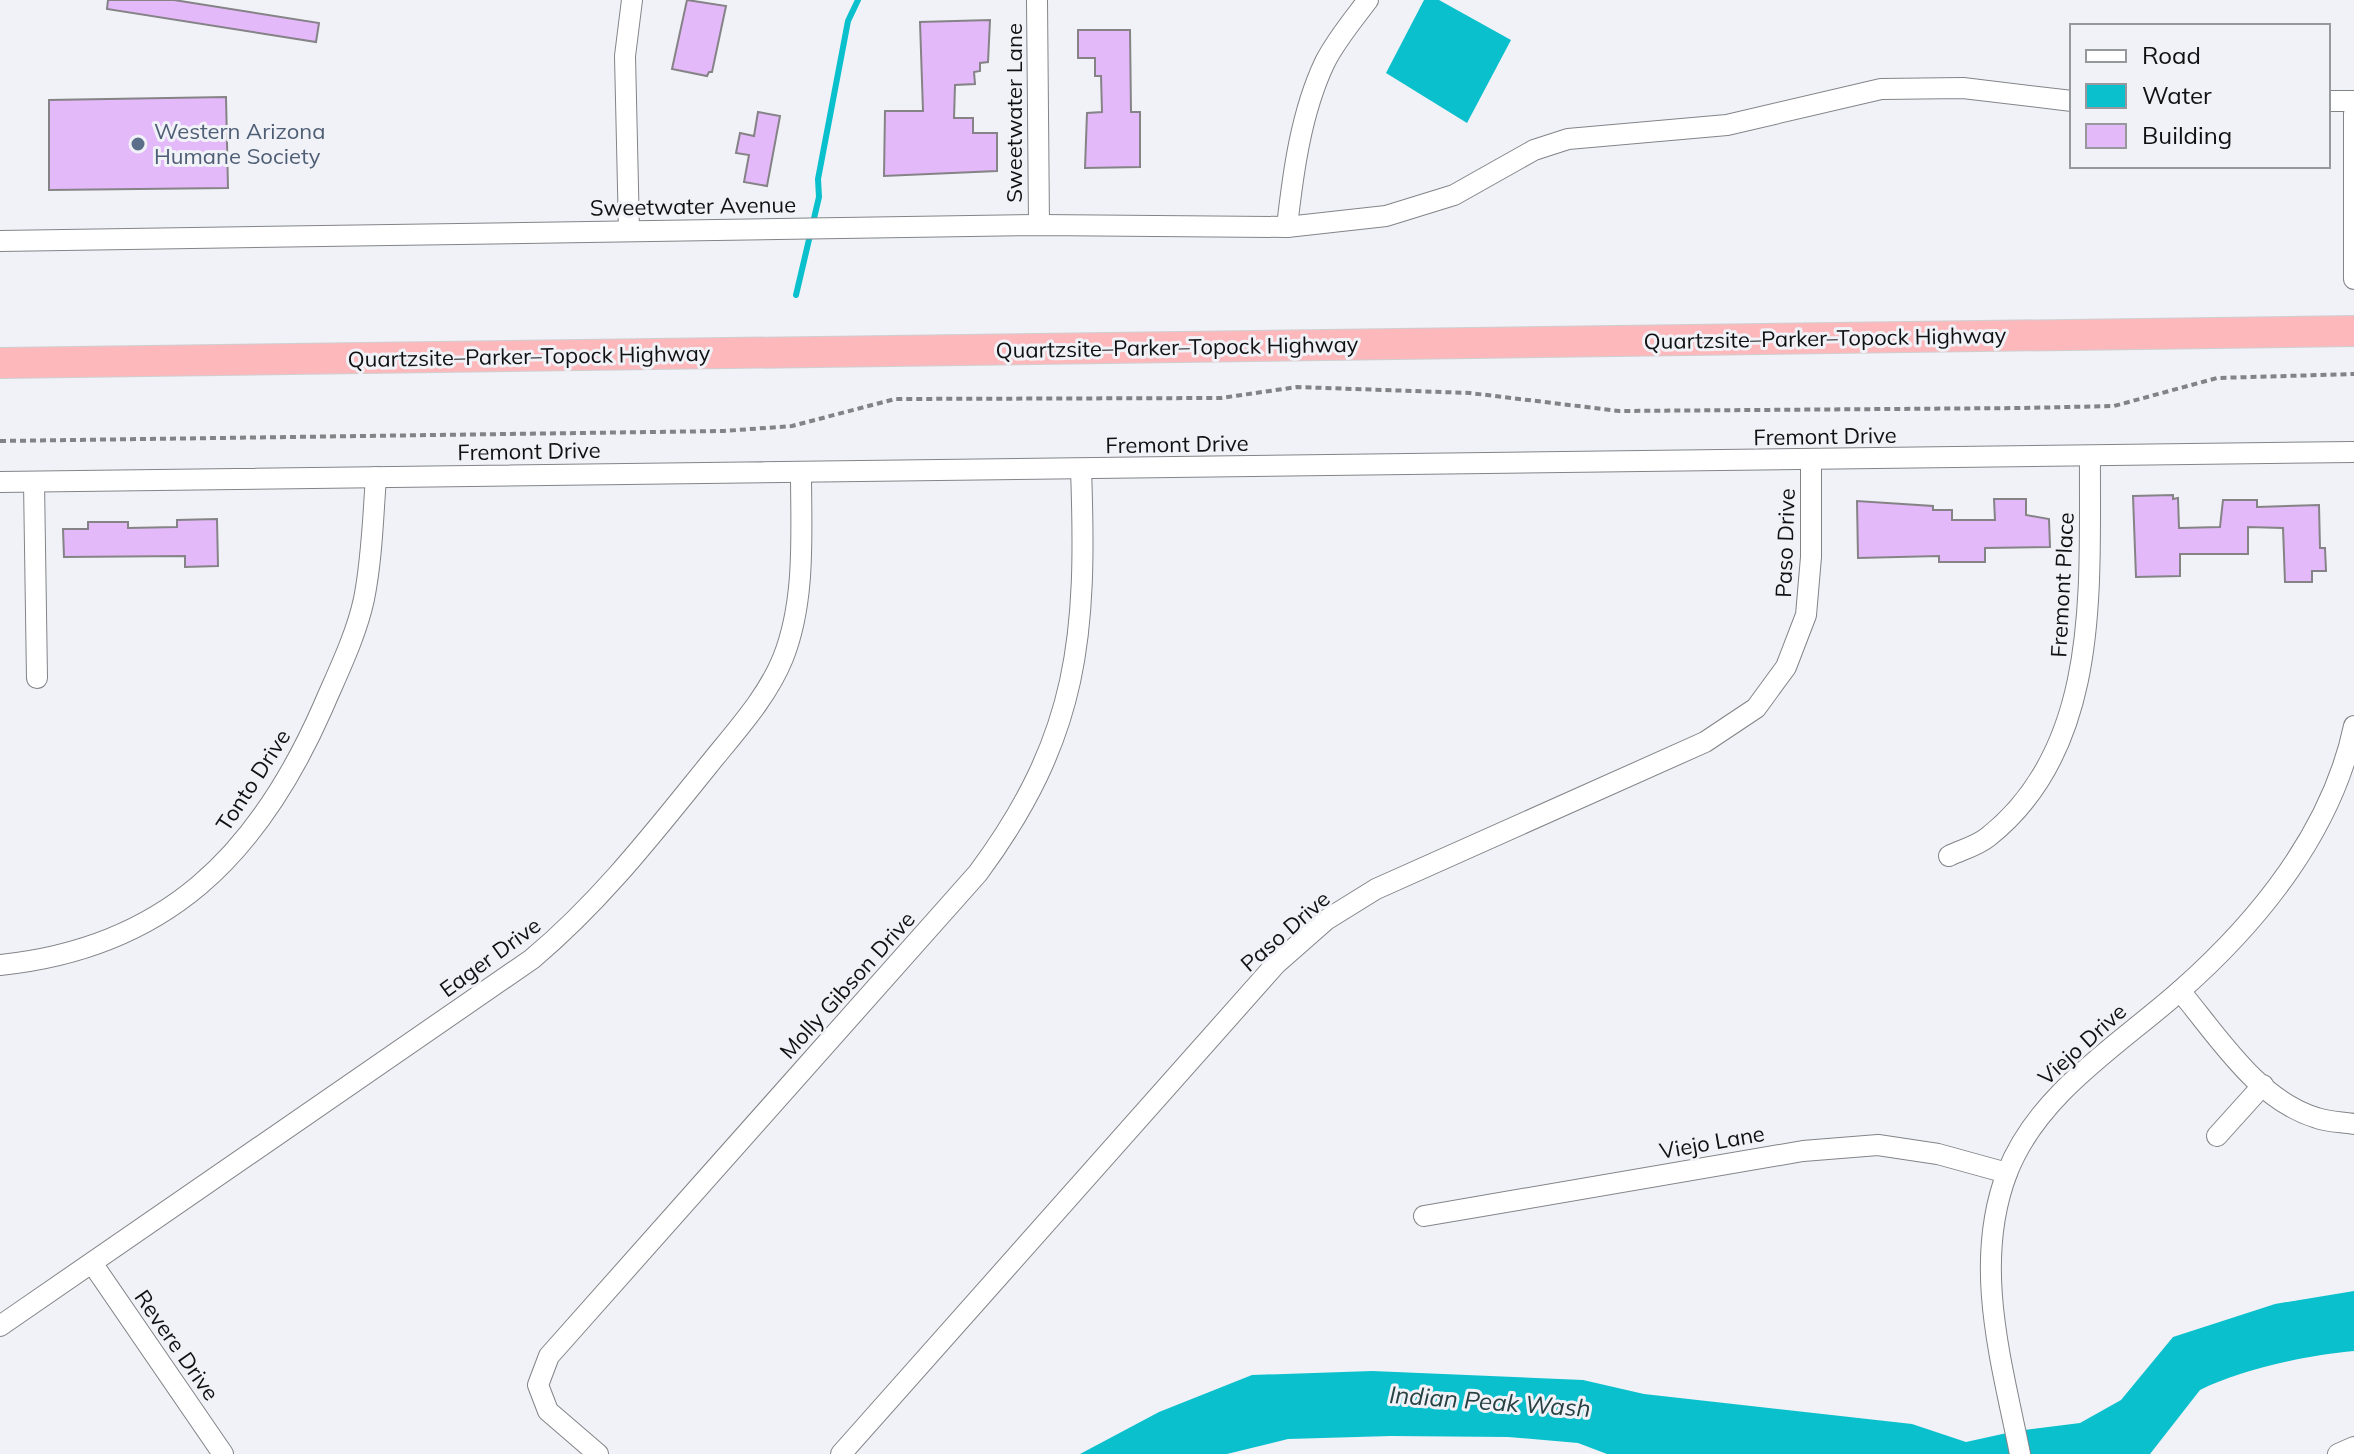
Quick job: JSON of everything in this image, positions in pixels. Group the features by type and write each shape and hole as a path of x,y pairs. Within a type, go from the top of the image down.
{"highway":[{"name":"Quartzsite–Parker–Topock Highway","path":"0,363 2354,331"}],"street":[{"path":"629,231 625,56 632,0"},
{"name":"Sweetwater Lane","path":"1037,0 1039,225"},
{"path":"1287,227 1299,144 1312,97 1325,63 1368,0"},
{"name":"Sweetwater Avenue","path":"0,241 1039,225 1287,227 1386,216 1454,195 1534,150 1568,139 1727,125 1881,89 1963,88 2070,101"},
{"path":"2330,101 2354,101"},
{"path":"2354,113 2354,279"},
{"name":"Fremont Drive","path":"0,482 2354,452"},
{"name":"Fremont Place","path":"1949,856 1985,839 2015,812 2043,770 2066,724 2084,666 2089,602 2090,456"},
{"name":"Paso Drive","path":"841,1454 1276,964 1326,920 1376,889 1705,742 1756,708 1786,667 1806,615 1811,557 1811,460"},
{"name":"Molly Gibson Drive","path":"598,1454 548,1411 538,1385 549,1356 978,873 1030,795 1067,703 1079,639 1085,570 1081,469"},
{"name":"Eager Drive","path":"0,1326 532,959 579,919 614,882 751,712 783,659 795,611 801,566 801,472"},
{"name":"Tonto Drive","path":"0,965 51,959 110,942 172,908 226,862 264,815 300,759 347,650 364,600 376,477"},
{"path":"34,482 37,678"},
{"name":"Viejo Drive","path":"2020,1454 1992,1306 1991,1269 2007,1173 2038,1119 2085,1070 2225,949 2296,863 2330,798 2354,726"},
{"path":"2180,991 2279,1100 2316,1118 2354,1124"},
{"path":"2217,1136 2263,1085"},
{"name":"Viejo Lane","path":"1424,1216 1833,1148 1878,1145 1938,1154 2007,1173"},
{"name":"Revere Drive","path":"92,1263 223,1454"},
{"path":"2338,1454 2354,1447"}],"path":[{"path":"0,441 724,431 792,426 895,399 1221,398 1297,387 1470,393 1619,411 2114,406 2217,378 2354,374"}],"water":[{"path":"1424,0 1439,0 1511,40 1467,123 1386,73"},
{"name":"Indian Peak Wash","path":"2354,1291 2354,1351 2275,1364 2200,1390 2150,1454 1607,1454 1578,1443 1508,1437 1391,1436 1288,1439 1227,1454 1080,1454 1159,1412 1252,1375 1372,1371 1583,1380 1644,1394 1912,1424 1966,1442 2016,1431 2080,1423 2121,1400 2173,1337 2275,1304"}],"building":[{"path":"108,0 174,0 319,23 316,42 107,9"},
{"path":"687,0 726,6 712,72 707,76 672,69"},
{"path":"990,20 988,62 980,63 980,71 974,72 975,84 955,85 954,118 973,118 973,133 997,133 997,171 884,176 885,111 923,111 920,22"},
{"path":"1078,30 1130,30 1131,112 1140,112 1140,167 1085,168 1087,113 1102,112 1101,76 1095,76 1095,58 1078,58"},
{"name":"Western Arizona Humane Society","path":"226,97 228,188 49,190 49,100"},
{"path":"758,112 780,116 767,186 744,182 749,155 736,153 740,133 754,136"},
{"path":"2173,495 2173,499 2178,498 2179,528 2220,527 2223,500 2257,500 2257,507 2319,505 2320,548 2325,548 2326,571 2312,571 2312,582 2285,582 2283,528 2248,527 2248,554 2180,554 2180,576 2136,577 2133,496"},
{"path":"1994,499 2026,499 2026,515 2049,519 2050,547 1985,548 1985,562 1939,562 1939,556 1858,558 1857,501 1933,506 1933,510 1952,510 1952,520 1995,520"},
{"path":"217,519 218,566 185,567 185,556 64,557 63,529 88,529 88,522 128,522 128,528 177,527 177,520"}],"waterway":[{"path":"796,295 819,197 818,179 848,21 858,0"}],"place":[{"name":"Western Arizona Humane Society","path":"138,144"}]}
